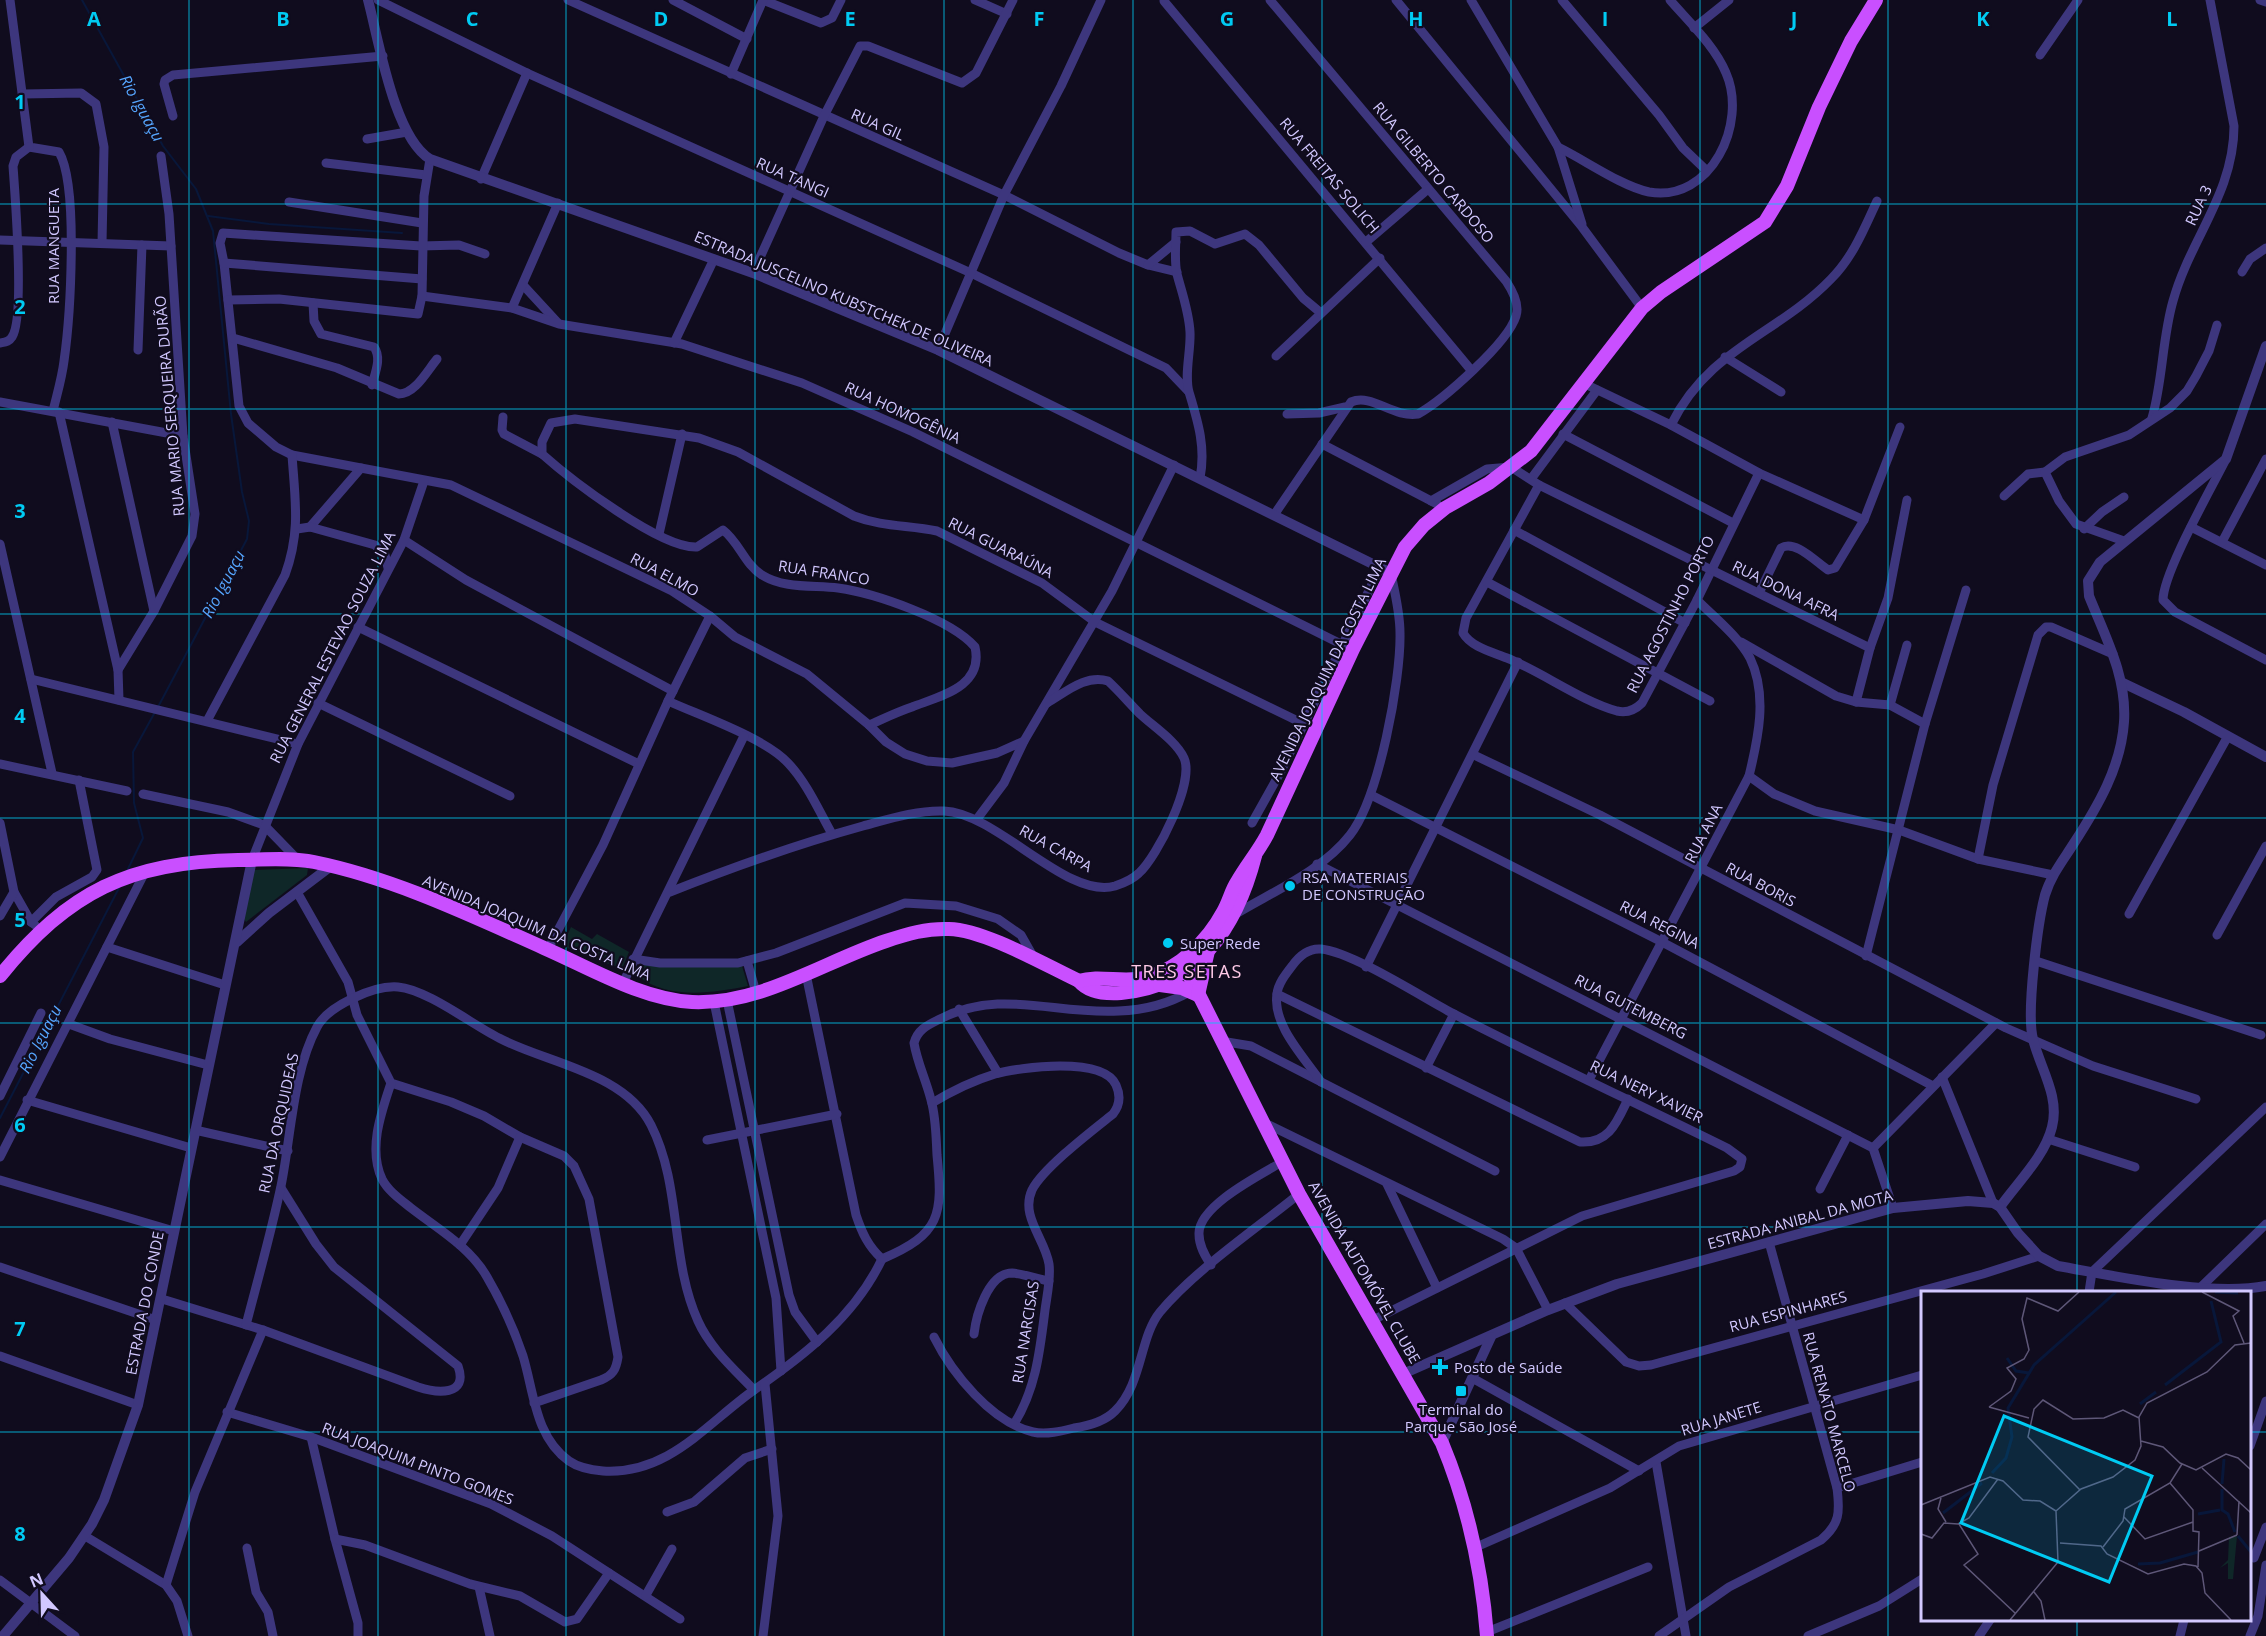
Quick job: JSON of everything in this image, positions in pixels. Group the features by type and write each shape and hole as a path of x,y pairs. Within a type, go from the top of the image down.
{"main road":[{"name":"AVENIDA JOAQUIM DA COSTA LIMA","path":"0,976 36,926 135,873 216,861 298,860 331,866 376,879 548,949 623,983 689,1002 721,1001 756,992 806,974 859,950 931,929 951,929 971,933 1079,981 1087,978 1126,980 1161,978 1202,950 1234,915 1247,885 1255,856 1295,775 1385,571 1424,525 1445,508 1511,467 1531,451 1591,387 1642,308 1661,292 1765,222 1787,186 1819,107 1851,41 1875,0"},
{"name":"AVENIDA JOAQUIM DA COSTA LIMA","path":"1202,950 1242,873 1255,856"},
{"path":"1161,978 1187,971 1202,950"},
{"path":"1161,978 1194,994 1202,950"},
{"name":"AVENIDA AUTOMÓVEL CLUBE","path":"1187,971 1194,994 1221,1041 1299,1194 1405,1373 1442,1443 1457,1478 1474,1548 1487,1634"}],"street":[{"path":"0,343 7,342 14,335 19,241 13,166 16,157 29,147 10,0"},
{"name":"ESTRADA JUSCELINO KUBSTCHEK DE OLIVEIRA","path":"368,0 396,104 406,132 422,154 430,159 480,179 558,203 753,273 938,350 1385,571"},
{"name":"RUA TANGI","path":"378,0 528,73 971,273 1166,368 1188,391"},
{"name":"RUA GIL","path":"568,0 1004,195 1073,232 1148,265 1177,272"},
{"path":"673,0 747,39"},
{"path":"731,74 763,0 815,22 826,22 832,18 841,0"},
{"path":"975,0 1006,14"},
{"path":"753,273 824,116 858,49 864,46 956,82 969,80 976,73 1013,0"},
{"path":"938,350 1004,195 1101,0"},
{"name":"RUA GILBERTO CARDOSO","path":"1270,0 1506,281 1514,297 1517,315 1505,336 1459,385 1418,414 1394,413 1361,399 1345,407 1319,412 1287,414"},
{"path":"1396,0 1582,227 1642,308"},
{"path":"1470,0 1558,147 1582,227"},
{"path":"1577,0 1565,3 1659,115 1683,148 1707,171"},
{"path":"1558,147 1648,192 1689,186 1718,158 1730,131 1733,108 1732,92 1723,67 1670,0"},
{"path":"1694,28 1729,0"},
{"path":"2040,56 2078,0"},
{"name":"RUA 3","path":"2152,418 2160,393 2173,300 2194,248 2219,201 2234,147 2234,126 2210,0"},
{"path":"2260,0 2266,2"},
{"name":"RUA FREITAS SOLICH","path":"1164,1 1471,370"},
{"path":"174,116 164,84 165,80 172,75 383,56"},
{"path":"480,179 528,73"},
{"path":"23,94 81,93 96,104 104,147 102,243"},
{"path":"367,139 406,132"},
{"name":"RUA MANGUETA","path":"29,147 59,152 64,161 71,242 67,339 56,411"},
{"name":"RUA MARIO SERQUEIRA DURÃO","path":"118,670 154,611 192,536 195,514 183,436 171,246 161,156"},
{"path":"228,300 279,299 415,315 419,312 422,296 422,223 426,175 430,159"},
{"path":"326,163 426,175"},
{"path":"1366,242 1428,189"},
{"path":"1671,426 1693,389 1725,357 1830,281 1849,260 1877,201"},
{"path":"289,202 422,223"},
{"path":"512,308 558,203"},
{"path":"1148,265 1176,237 1190,231 1215,244 1245,234 1259,245 1303,298 1321,313"},
{"name":"RUA ELMO","path":"421,246 225,232 220,235 219,243 224,263 237,392 242,415 263,439 292,455 462,489 672,591 710,616 735,637 807,674 886,742 905,754 927,761 952,763 997,753 1024,741"},
{"path":"1176,237 1177,272 1190,332 1188,391 1194,402 1204,460 1200,478"},
{"path":"0,240 171,246"},
{"path":"138,350 142,244"},
{"path":"421,246 459,245 485,254"},
{"path":"2242,272 2250,259 2266,248"},
{"path":"1275,356 1380,258"},
{"path":"674,343 714,259"},
{"path":"224,263 422,279"},
{"path":"523,285 559,324"},
{"name":"RUA HOMOGÊNIA","path":"422,296 512,308 559,324 674,343 802,383 913,432 1341,644"},
{"path":"313,303 314,321 321,334 374,347 377,351 378,361 372,385"},
{"path":"2046,477 2065,457 2129,435 2170,408 2187,391 2204,362 2217,325"},
{"path":"233,338 336,368 388,392 405,394 437,359"},
{"path":"2266,346 2226,459 2191,527 2163,596 2165,605 2175,612 2266,660"},
{"path":"1725,357 1781,392"},
{"path":"1710,701 1487,582 1514,530 1535,482 1591,387 1759,473 1864,520"},
{"path":"0,402 183,436"},
{"path":"1274,515 1345,407"},
{"path":"56,411 118,670 119,700"},
{"name":"RUA FRANCO","path":"503,417 501,430 504,434 542,454 596,498 658,534 693,547 723,530 762,576 796,585 864,592 940,622 960,632 975,647 976,665 962,686 946,696 869,725"},
{"name":"RUA GUARAÚNA","path":"542,454 542,442 546,429 551,423 575,419 682,434 738,452 808,492 874,524 919,527 937,531 1023,572 1095,622 1304,724"},
{"path":"112,422 154,611"},
{"path":"1759,593 1781,548 1790,544 1828,570 1832,570 1864,520 1900,427"},
{"path":"658,534 682,434"},
{"path":"1563,434 1733,523"},
{"path":"1322,444 1445,508"},
{"path":"207,721 285,575 297,529 292,455"},
{"path":"1996,1205 2048,1139 2054,1112 2052,1098 2033,1040 2032,998 2042,910 2054,875 2083,830 2112,775 2120,750 2123,725 2123,683 2090,596 2088,581 2100,562 2226,459"},
{"path":"976,819 994,797 1024,741 1095,622 1174,465"},
{"path":"2222,542 2265,465"},
{"path":"1431,501 1482,470 1511,467"},
{"name":"RUA DONA AFRA","path":"1511,467 1535,482 1711,571 1870,648"},
{"path":"310,527 361,468"},
{"name":"RUA AGOSTINHO PORTO","path":"1487,582 1466,618 1463,633 1470,642 1518,662 1618,711 1638,708 1697,600 1759,473"},
{"path":"2004,496 2028,474 2046,477"},
{"path":"2046,477 2067,514 2084,529 2124,542"},
{"name":"RUA GENERAL ESTEVAO SOUZA LIMA","path":"252,860 298,744 404,540 424,481"},
{"path":"2084,529 2124,497"},
{"path":"1857,702 1870,648 1888,598 1906,500"},
{"path":"297,529 310,527 375,545 385,555 388,568"},
{"path":"2191,527 2266,565"},
{"path":"1514,530 1685,623"},
{"path":"404,540 466,580 673,691"},
{"path":"0,544 52,773"},
{"path":"1252,823 1281,771 1341,644 1385,571"},
{"path":"1234,915 1317,864 1350,834 1371,795 1398,666 1400,632 1385,571"},
{"path":"1866,956 1925,724 1966,590"},
{"name":"RUA ANA","path":"1589,1080 1749,776 1759,738 1759,696 1750,658 1737,641 1697,600"},
{"path":"548,949 603,845 668,701 710,616"},
{"path":"358,627 639,764"},
{"path":"1978,859 1993,785 2038,635 2046,627 2051,627 2113,654"},
{"path":"1737,641 1836,696 1857,702 1890,705 1925,724"},
{"path":"1890,705 1907,645"},
{"path":"1366,967 1435,827 1474,755 1518,662"},
{"name":"RUA CARPA","path":"670,892 832,834 930,812 945,811 976,819 1053,867 1101,888 1132,879 1141,872 1157,848 1185,786 1187,773 1183,755 1108,681 1094,678 1086,680 1047,703"},
{"path":"31,679 298,744"},
{"path":"2123,683 2266,757"},
{"path":"668,701 770,748 799,776 832,834"},
{"path":"318,703 510,796"},
{"path":"623,983 633,959 670,892 744,736"},
{"path":"2129,914 2228,736"},
{"path":"997,753 1010,769"},
{"name":"RUA BORIS","path":"1474,755 1600,815 1996,1023 2093,1066 2196,1099"},
{"path":"0,764 52,773 127,791"},
{"path":"1281,771 1295,775"},
{"path":"1749,776 1774,794 1815,811 1899,830 1978,859 2054,875"},
{"path":"0,823 14,892 36,926 56,897 92,877 97,870 79,780"},
{"path":"143,794 228,812 264,825 298,860"},
{"name":"RUA REGINA","path":"1371,795 1662,942 1934,1086"},
{"path":"2217,935 2266,846"},
{"name":"ESTRADA DO CONDE","path":"3,1636 85,1536 104,1500 138,1405 162,1299 225,985 237,942 246,879 252,860"},
{"name":"RUA GUTEMBERG","path":"1317,864 1873,1148"},
{"path":"237,942 331,866"},
{"path":"0,1157 27,1100 69,1024 107,947 135,873"},
{"path":"0,916 14,892"},
{"path":"297,892 348,982 357,1015 391,1083 379,1120 375,1155 383,1182 405,1204 460,1245 477,1262 506,1315 522,1354 534,1403 548,1438 570,1462 590,1470 614,1472 635,1470 678,1450 817,1342 855,1305 882,1259 914,1244 931,1228 939,1210 940,1188 932,1103 916,1054 917,1034 925,1026 959,1009 1004,1002 1117,1012 1164,1004 1194,994"},
{"path":"633,959 712,964 747,961 776,954 905,903 956,906 998,919 1021,935 1035,961"},
{"path":"107,947 225,985"},
{"name":"RUA NERY XAVIER","path":"1276,994 1281,981 1299,957 1310,950 1338,954 1734,1152 1742,1159 1740,1167 1582,1216 1373,1320"},
{"path":"747,961 756,992"},
{"path":"2036,961 2261,1035"},
{"path":"806,974 837,1114 856,1215 862,1234 872,1250 882,1259"},
{"name":"RUA DA ORQUIDEAS","path":"246,1325 281,1188 306,1056 318,1025 328,1012 353,999 386,987 400,987 417,993 517,1047 580,1069 607,1084 643,1112 659,1147 669,1185 681,1263 698,1320 714,1347 754,1390"},
{"path":"1276,994 1580,1142 1592,1143 1611,1132 1628,1099"},
{"path":"1276,994 1277,1009 1282,1023 1321,1082"},
{"path":"721,1001 756,1132 792,1305 817,1342"},
{"path":"721,1001 743,1135 776,1298 781,1371"},
{"path":"959,1009 998,1073"},
{"path":"0,1096 41,1013"},
{"path":"1426,1068 1454,1014"},
{"path":"1893,1208 1873,1148 1996,1023"},
{"path":"69,1024 110,1039 208,1065"},
{"path":"1221,1041 1251,1046 1495,1171"},
{"name":"RUA NARCISAS","path":"932,1103 961,1086 998,1073 1071,1065 1094,1068 1113,1079 1118,1090 1119,1102 1113,1114 1047,1171 1033,1189 1029,1212 1049,1264 1049,1281 1034,1381 1025,1406 1014,1424"},
{"path":"1942,1077 1996,1205 2039,1256 2058,1266 2218,1290 2266,1286"},
{"path":"391,1083 451,1102 520,1137 564,1156 582,1178 589,1199 618,1357 616,1368 611,1376 534,1403"},
{"path":"27,1100 191,1148"},
{"path":"2089,1291 2092,1272 2265,1111"},
{"path":"707,1140 743,1135 837,1114"},
{"path":"1263,1122 1388,1184 1480,1226 1516,1248 1548,1310"},
{"path":"195,1130 288,1151"},
{"path":"1820,1189 1848,1135"},
{"path":"460,1245 482,1216 498,1188 520,1137"},
{"path":"2048,1139 2135,1167"},
{"path":"1211,1265 1201,1247 1198,1233 1211,1209 1282,1162"},
{"path":"0,1180 174,1231"},
{"path":"1388,1184 1437,1288"},
{"path":"162,1299 263,1330 434,1392 450,1391 459,1380 458,1366 334,1267 316,1244 281,1188"},
{"path":"934,1336 955,1374 999,1414 1014,1424 1036,1433 1062,1431 1104,1419 1115,1411 1128,1394 1159,1313 1211,1265 1299,1194"},
{"name":"ESTRADA ANIBAL DA MOTA","path":"1405,1373 1548,1310 1617,1284 1893,1208 1968,1201 1996,1205"},
{"path":"760,1214 771,1211"},
{"path":"2201,1287 2266,1224"},
{"name":"RUA RENATO MARCELO","path":"1659,1636 1729,1587 1821,1540 1839,1520 1837,1488 1768,1242"},
{"name":"RUA ESPINHARES","path":"1565,1303 1626,1362 1639,1366 1651,1365 1983,1274 2039,1256"},
{"path":"0,1267 156,1320"},
{"path":"974,1334 976,1316 985,1296 999,1278 1011,1273 1049,1281"},
{"path":"166,1585 195,1492 263,1330"},
{"path":"1442,1443 1474,1379 1491,1336"},
{"path":"0,1356 138,1405"},
{"name":"RUA JANETE","path":"1474,1548 1611,1488 1679,1446 1921,1376"},
{"path":"1474,1379 1640,1471"},
{"path":"763,1636 778,1516 765,1384"},
{"path":"2251,1443 2266,1401"},
{"name":"RUA JOAQUIM PINTO GOMES","path":"227,1412 311,1437 491,1504 552,1536 680,1618"},
{"path":"311,1437 358,1623 358,1636"},
{"path":"667,1512 694,1502 745,1458 772,1449"},
{"path":"1656,1462 1686,1636"},
{"path":"1837,1488 1921,1463"},
{"path":"2250,1636 2262,1617 2266,1562 2252,1556 2266,1527"},
{"path":"85,1536 166,1585 177,1601 188,1636"},
{"path":"335,1539 365,1545 479,1587 520,1596 565,1622 577,1619 609,1573"},
{"path":"247,1548 256,1592 268,1612 273,1636"},
{"path":"645,1595 672,1549"},
{"path":"1487,1634 1648,1567"},
{"path":"0,1580 75,1636"},
{"path":"1808,1636 1879,1606 1921,1580"},
{"path":"479,1587 490,1636"},
{"path":"1979,1636 1989,1621"},
{"path":"2180,1636 2184,1621"}],"green space":[{"path":"308,868 307,875 246,922 242,916 251,870"},
{"path":"571,927 592,939 597,934 629,952 622,969 562,946"},
{"path":"642,963 742,966 748,986 720,991 676,992 650,984 638,976"}],"waterway":[{"name":"Rio Iguaçu","path":"82,0 163,146 196,189 213,231 231,414 242,492 249,521 247,539 158,707"},
{"path":"208,216 269,224 402,233"},
{"name":"Rio Iguaçu","path":"126,873 143,838 134,803 133,752 155,712"},
{"name":"Rio Iguaçu","path":"0,1118 120,886"}],"place":[{"name":"RSA MATERIAIS DE CONSTRUÇÃO","path":"1290,886"},
{"name":"Super Rede","path":"1168,943"},
{"name":"Posto de Saúde","path":"1440,1367"},
{"name":"Terminal do Parque São José","path":"1461,1391"}],"district":[{"name":"TRES SETAS","path":"1187,971"}]}
